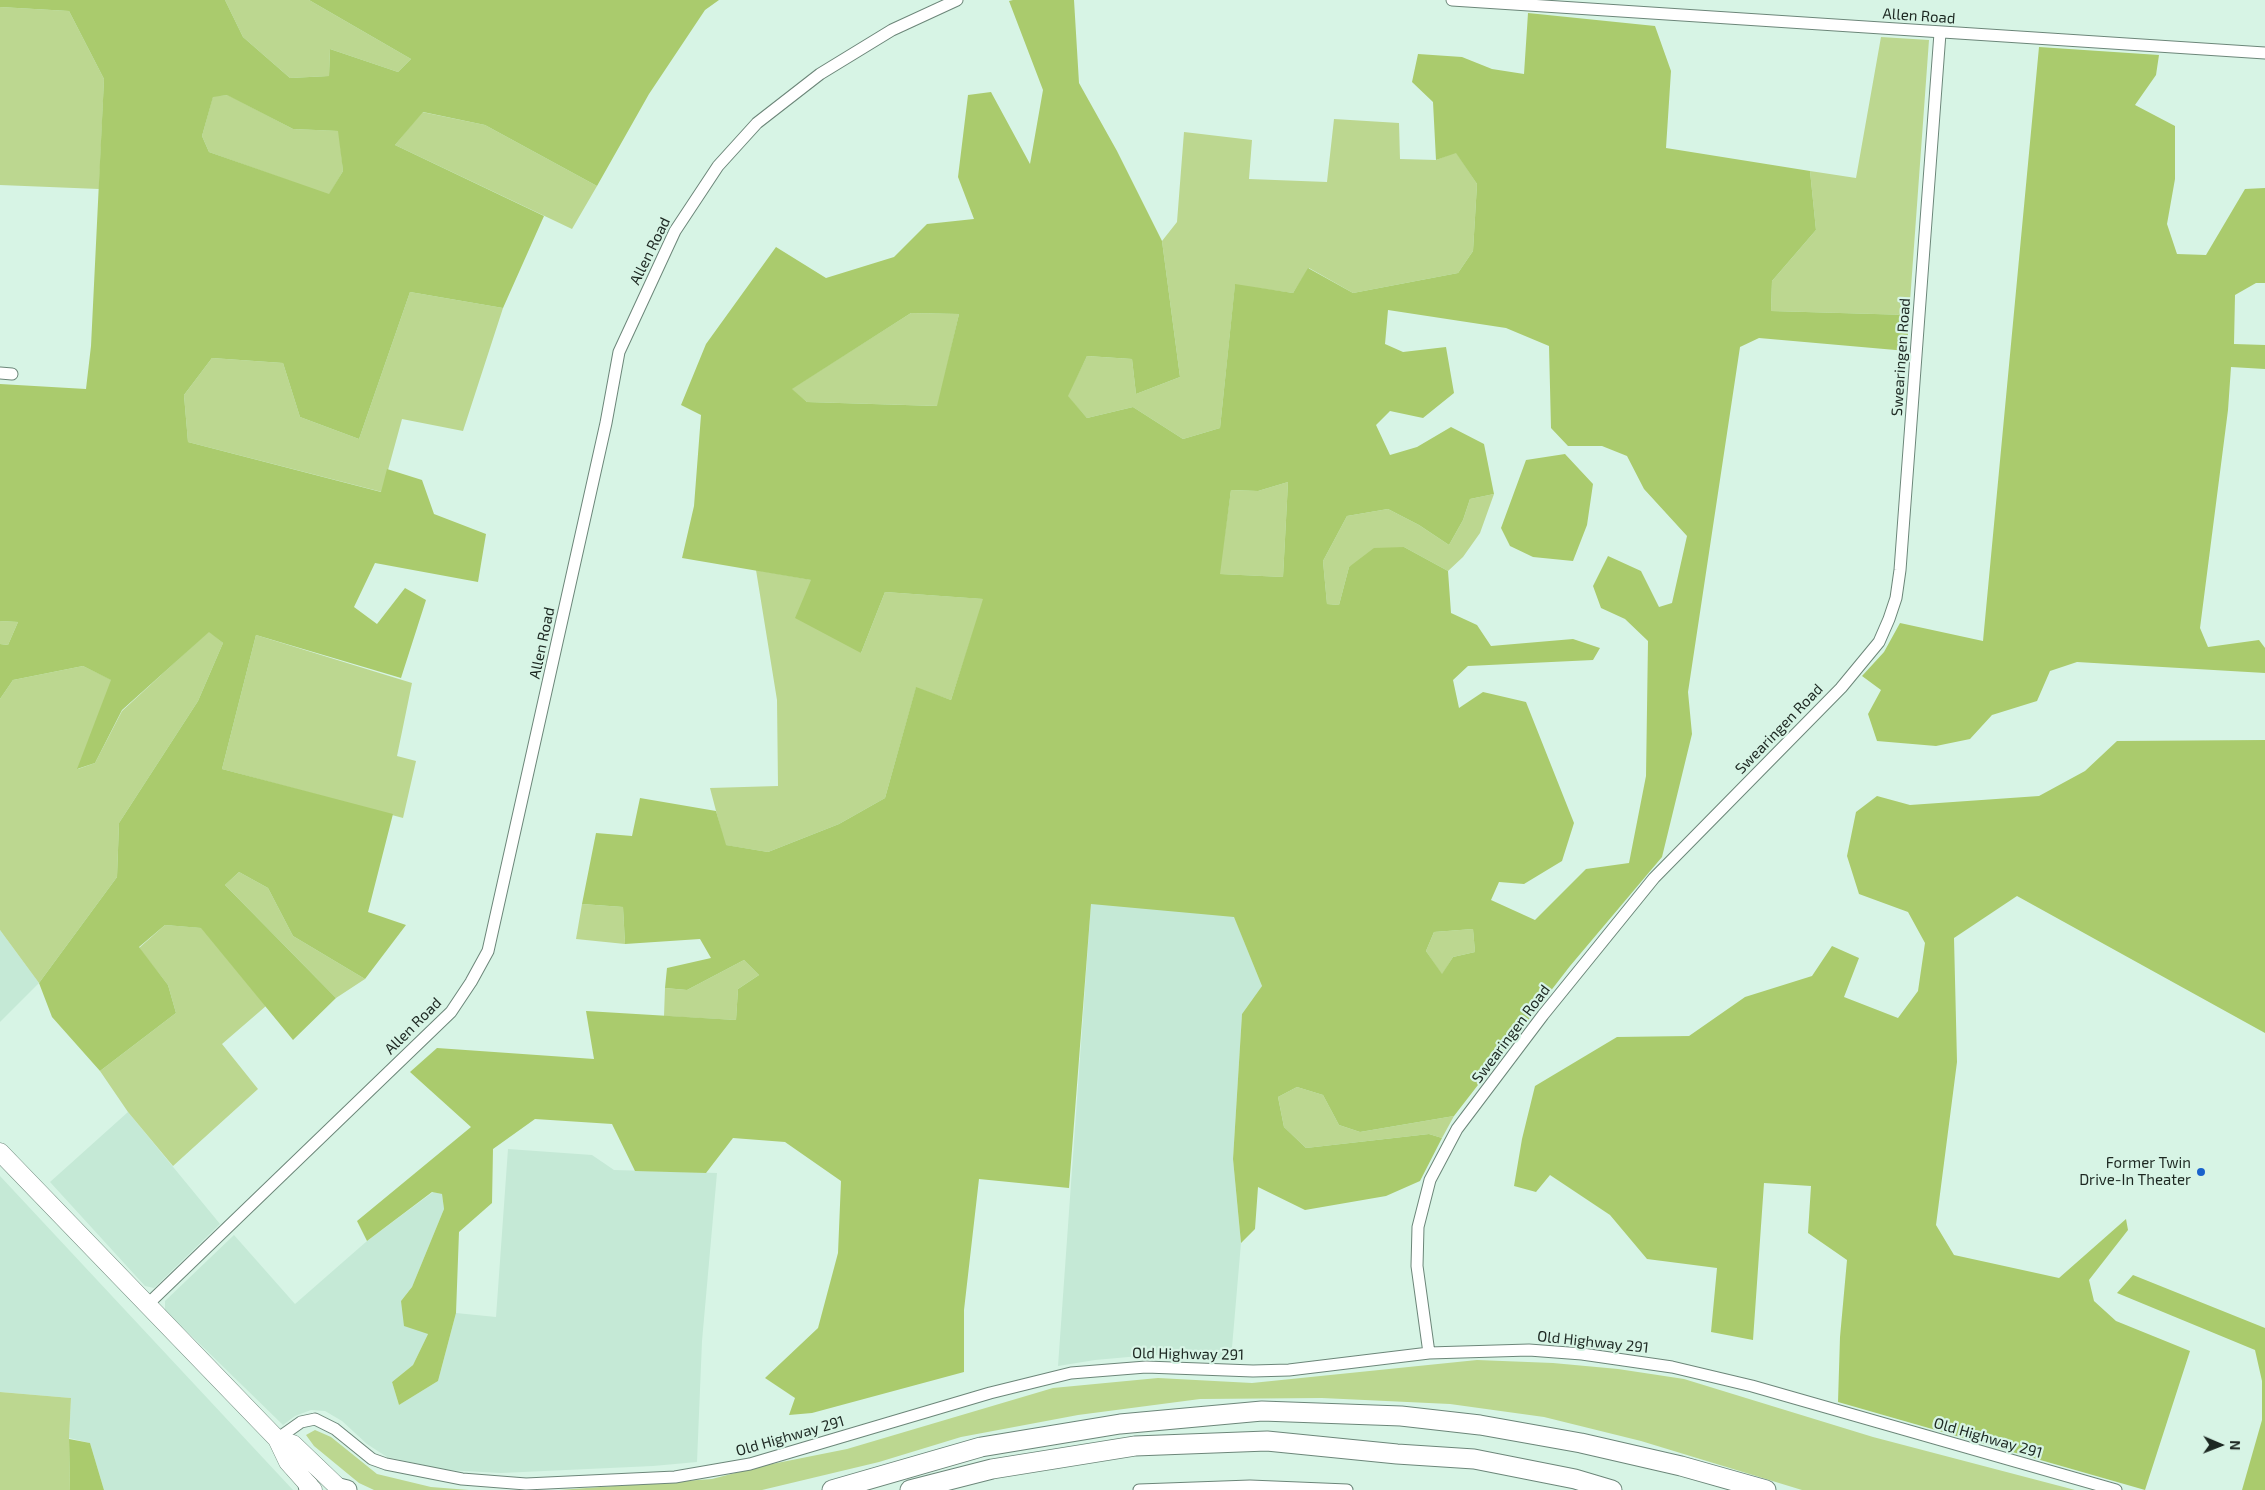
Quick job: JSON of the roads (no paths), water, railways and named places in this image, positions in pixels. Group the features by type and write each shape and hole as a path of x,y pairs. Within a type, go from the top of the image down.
{"highway":[{"path":"832,1490 981,1447 1120,1424 1262,1411 1401,1416 1480,1425 1590,1445 1681,1466 1766,1490"},
{"path":"910,1490 992,1469 1134,1446 1267,1441 1397,1454 1474,1459 1575,1479 1612,1490"}],"main road":[{"path":"0,1152 277,1439 288,1462 310,1488"},
{"path":"277,1439 292,1444 342,1489"}],"street":[{"name":"Allen Road","path":"147,1305 451,1012 471,982 488,951 606,423 619,352 675,231 718,166 757,123 820,74 892,30 957,0"},
{"name":"Allen Road","path":"1452,0 2265,53"},
{"name":"Swearingen Road","path":"1429,1353 1417,1266 1418,1227 1430,1180 1458,1129 1543,1014 1654,878 1841,688 1879,642 1889,619 1900,570 1940,33"},
{"name":"Old Highway 291","path":"277,1439 301,1422 315,1419 335,1429 372,1459 386,1464 462,1479 526,1484 675,1476 750,1464 990,1392 1071,1373 1146,1366 1253,1371 1289,1370 1429,1353 1528,1350 1582,1354 1672,1366 1752,1386 2116,1490"},
{"path":"1139,1490 1250,1486 1347,1490"}],"place":[{"name":"Former Twin Drive-In Theater","path":"2201,1172"}]}
